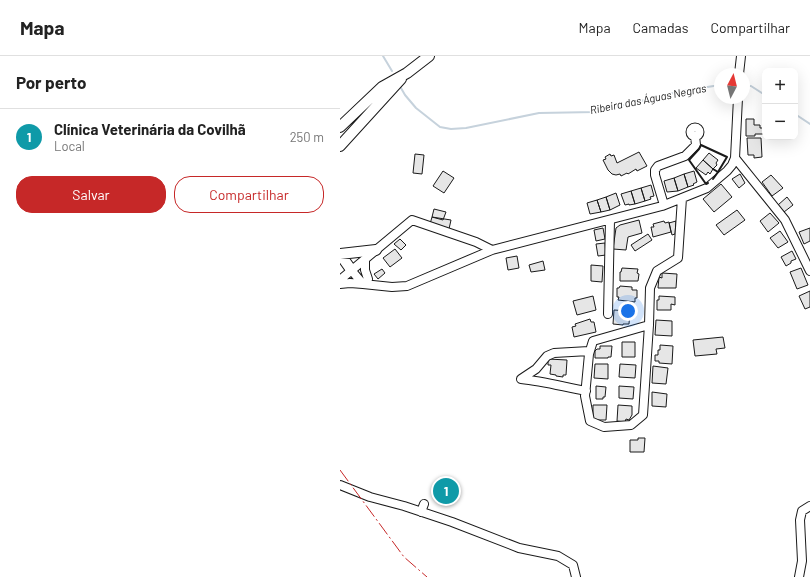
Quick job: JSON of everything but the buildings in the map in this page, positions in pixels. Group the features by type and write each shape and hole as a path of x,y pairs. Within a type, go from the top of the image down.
{"main road":[{"path":"340,127 382,87 407,73 429,56"},
{"path":"340,146 407,73"},
{"path":"352,271 340,254 376,250"},
{"path":"340,263 352,271"}],"street":[{"path":"739,68 740,56"},
{"path":"352,271 365,281 378,286 407,286 492,250 664,205 707,188 727,171 735,158 738,104"},
{"path":"664,205 655,176 655,170 658,166 688,154 696,145 695,136"},
{"path":"735,158 784,220 810,271"},
{"path":"649,325 593,341 589,351 585,396 590,421 604,426 631,425 643,415 649,325 650,288 657,271 678,258 682,198"},
{"path":"340,280 412,220 476,242 492,250"},
{"path":"608,314 610,220"},
{"path":"365,260 365,281"},
{"path":"340,284 365,281"},
{"path":"586,391 554,385 539,380 520,379 536,368 547,356 551,354 589,351"},
{"path":"340,485 370,497 423,508 518,548 558,556 573,565 576,577"},
{"path":"799,577 802,561 800,520 802,511 810,506"}],"waterway":[{"name":"Ribeira das Águas Negras","path":"383,56 392,71"},
{"name":"Ribeira das Águas Negras","path":"401,88 416,108 440,127 451,129 466,128 539,113 595,112 682,91 714,86"},
{"name":"Ribeira das Águas Negras","path":"750,86 762,93"},
{"name":"Ribeira das Águas Negras","path":"798,116 810,124"}],"wall":[{"path":"708,183 706,184 689,160 701,145 727,157 718,172 713,169"},
{"path":"713,179 718,172"}],"power":[{"path":"340,470 404,557 427,577"}],"place":[{"name":"Clínica Veterinária da Covilhã","path":"446,491"}]}
